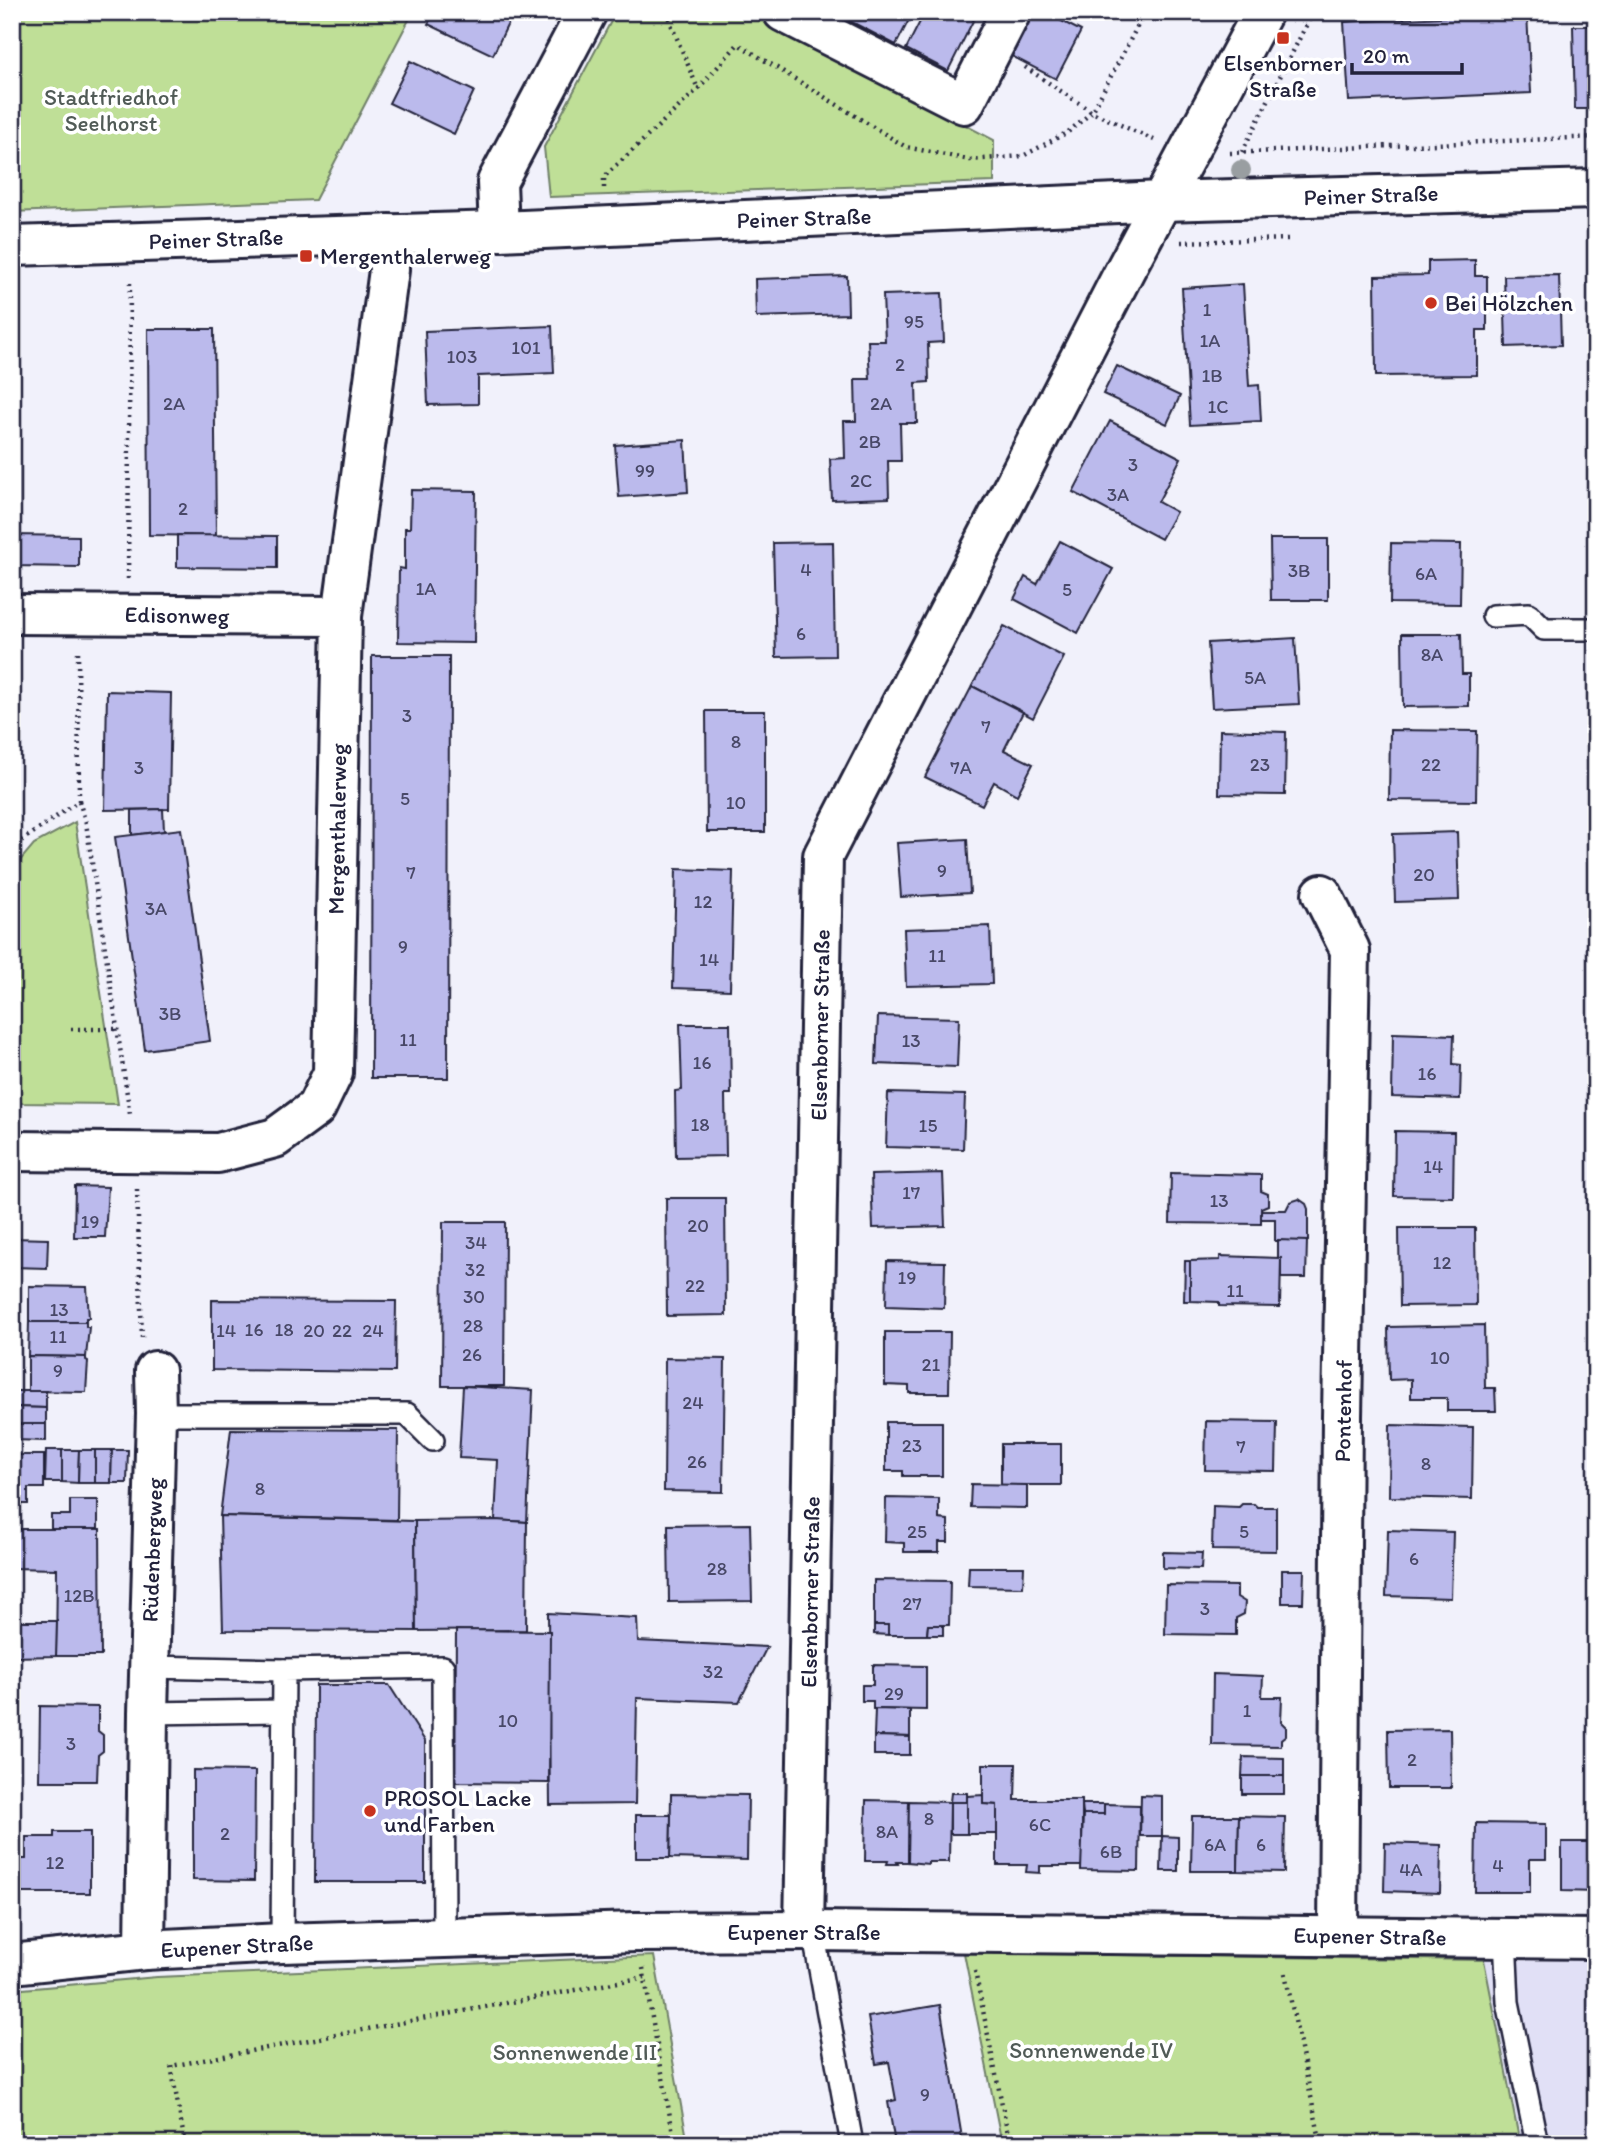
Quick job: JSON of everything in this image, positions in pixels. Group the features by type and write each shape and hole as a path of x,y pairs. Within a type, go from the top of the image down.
{"street":[{"path":"499,231 497,182 587,12"},
{"path":"783,12 964,104 1011,12"},
{"name":"Elsenborner Straße","path":"808,1931 823,856 1138,244 1263,12"},
{"name":"Peiner Straße","path":"12,246 499,231 1162,201 1596,189"},
{"name":"Mergenthalerweg","path":"12,1151 218,1153 275,1138 316,1108 333,1073 341,616 389,270 389,234"},
{"name":"Edisonweg","path":"12,614 341,616"},
{"name":"Pontenhof","path":"1322,894 1350,950 1342,1417 1338,1935"},
{"name":"Rüdenbergweg","path":"145,1950 155,1371"},
{"name":"Eupener Straße","path":"12,1964 145,1950 636,1932 1596,1938"}],"lane":[{"path":"1493,615 1529,614 1544,629 1596,629"},
{"path":"156,1414 407,1414 433,1440"},
{"path":"149,1667 284,1670 443,1667 444,1938"},
{"path":"282,1943 284,1670"},
{"path":"148,1713 283,1711"},
{"path":"808,1931 852,2144"},
{"path":"1505,1937 1508,2002 1537,2144"}],"path":[{"path":"666,12 698,89"},
{"path":"605,226 604,177 698,89 738,44 906,147 970,160 1023,156 1068,132 1092,112 1144,12"},
{"path":"1313,12 1242,152 1596,137"},
{"path":"994,46 1092,112 1188,155"},
{"path":"128,614 130,279"},
{"path":"78,614 79,801 86,823 136,1152 142,1339 155,1371"},
{"path":"12,851 18,843 79,801"},
{"path":"71,1029 117,1028"},
{"path":"968,1932 1010,2144"},
{"path":"1277,1934 1321,2144"},
{"path":"185,2144 172,2066 645,1977 675,2144"}],"shaded area":[{"path":"1484,1960 1596,1961 1596,2144 1520,2144"}],"green space":[{"name":"Stadtfriedhof Seelhorst","path":"12,12 413,12 315,200 12,212"},
{"path":"616,12 749,12 994,140 994,182 549,197 544,147"},
{"path":"75,822 118,1104 14,1103 12,870 34,844"},
{"name":"Sonnenwende IV","path":"964,1953 1484,1960 1520,2144 1002,2144"},
{"name":"Sonnenwende III","path":"654,1956 688,2144 12,2144 12,1990 157,1977"}],"building":[{"path":"434,12 513,13 493,55 428,24"},
{"path":"850,12 913,12 896,45 846,19"},
{"path":"925,12 966,12 975,17 948,71 906,49"},
{"path":"1023,12 1044,12 1081,31 1056,79 1002,51"},
{"path":"1527,13 1531,93 1349,101 1344,22"},
{"path":"1573,26 1596,26 1596,109 1575,109"},
{"path":"410,61 474,91 454,134 389,103"},
{"name":"Bei Hölzchen","path":"1475,260 1475,276 1487,276 1487,330 1477,330 1477,375 1376,376 1375,276 1428,275 1428,261"},
{"path":"1559,275 1561,345 1506,347 1504,276"},
{"path":"847,276 848,314 756,317 755,279"},
{"path":"1243,284 1249,386 1259,385 1261,421 1190,425 1182,288"},
{"path":"942,293 944,342 928,343 929,382 916,383 917,423 900,423 901,461 888,461 889,498 832,500 830,459 845,458 844,421 856,421 855,379 870,379 868,341 885,341 883,295"},
{"path":"552,326 554,373 478,376 478,404 428,405 425,331"},
{"path":"148,329 214,329 216,536 149,535"},
{"path":"12,338 18,338 18,535 12,535"},
{"path":"1117,366 1180,396 1167,424 1103,394"},
{"path":"1110,421 1181,458 1158,502 1176,512 1161,539 1073,492"},
{"path":"685,440 688,492 619,497 615,445"},
{"path":"411,490 476,491 474,643 398,642 399,568 405,569 405,528 410,528"},
{"path":"12,535 79,536 79,567 12,566"},
{"path":"177,535 277,536 277,568 177,567"},
{"path":"1270,539 1328,539 1328,600 1271,600"},
{"path":"1060,541 1113,569 1078,633 1014,599 1025,577 1037,584"},
{"path":"833,542 835,656 776,657 773,543"},
{"path":"1391,543 1461,544 1460,604 1390,603"},
{"path":"1004,626 1064,657 1033,718 972,686"},
{"path":"1402,634 1461,634 1462,674 1469,674 1469,706 1403,707"},
{"path":"1295,638 1299,704 1212,708 1208,643"},
{"path":"372,656 449,656 448,1078 371,1078"},
{"path":"972,686 1023,712 1004,750 1033,764 1017,795 994,782 982,805 925,777"},
{"path":"107,691 171,693 169,809 105,810"},
{"path":"706,711 765,711 765,832 707,832"},
{"path":"1220,730 1286,732 1285,795 1219,794"},
{"path":"1390,730 1477,731 1476,801 1389,800"},
{"path":"163,809 164,831 132,835 132,810"},
{"path":"181,829 210,1041 145,1050 115,837"},
{"path":"1457,832 1459,900 1395,902 1393,834"},
{"path":"967,839 970,893 901,897 897,843"},
{"path":"676,869 733,871 730,990 673,988"},
{"path":"990,926 992,984 906,986 904,929"},
{"path":"878,1016 959,1018 957,1067 876,1064"},
{"path":"680,1024 730,1024 731,1094 725,1094 726,1156 676,1157 675,1091 682,1090"},
{"path":"1393,1033 1454,1035 1453,1064 1461,1065 1460,1099 1392,1097"},
{"path":"888,1093 965,1095 963,1149 886,1147"},
{"path":"1395,1131 1454,1132 1453,1197 1394,1196"},
{"path":"943,1173 945,1226 873,1228 871,1175"},
{"path":"1171,1173 1261,1175 1261,1191 1268,1194 1268,1205 1261,1208 1261,1224 1170,1223"},
{"path":"75,1186 108,1187 105,1237 74,1237"},
{"path":"666,1198 725,1198 726,1315 667,1316"},
{"path":"1299,1199 1308,1209 1308,1241 1275,1241 1275,1219 1261,1219 1261,1210 1286,1210 1290,1202"},
{"path":"443,1222 505,1222 504,1386 442,1386"},
{"path":"1399,1228 1475,1228 1476,1305 1400,1306"},
{"path":"12,1238 48,1239 47,1268 12,1267"},
{"path":"1278,1240 1307,1241 1306,1278 1281,1278"},
{"path":"1220,1256 1281,1258 1280,1307 1219,1306 1219,1302 1190,1301 1190,1261 1220,1260"},
{"path":"887,1261 945,1262 944,1308 886,1306"},
{"path":"1185,1261 1190,1261 1190,1301 1184,1301"},
{"path":"29,1286 87,1287 89,1318 86,1318 86,1322 29,1322"},
{"path":"212,1300 396,1301 395,1372 212,1370"},
{"path":"29,1322 86,1322 86,1327 89,1327 86,1357 28,1356"},
{"path":"1484,1325 1485,1388 1495,1388 1496,1411 1447,1411 1447,1398 1411,1398 1411,1379 1389,1380 1388,1327"},
{"path":"885,1332 950,1332 949,1393 909,1393 909,1386 885,1385"},
{"path":"28,1356 86,1357 86,1392 28,1391"},
{"path":"665,1358 725,1359 723,1492 664,1491"},
{"path":"463,1386 533,1390 527,1522 495,1520 498,1460 459,1458"},
{"path":"13,1391 46,1391 46,1408 13,1407"},
{"path":"13,1407 46,1408 46,1424 13,1424"},
{"path":"1206,1421 1277,1422 1276,1471 1205,1470"},
{"path":"886,1422 942,1422 942,1476 903,1476 903,1471 886,1471"},
{"path":"13,1424 46,1424 46,1441 13,1440"},
{"path":"1390,1425 1473,1427 1472,1499 1389,1497"},
{"path":"231,1429 398,1430 397,1520 220,1516"},
{"path":"1001,1444 1061,1444 1061,1485 1001,1485"},
{"path":"46,1450 62,1450 62,1482 45,1482"},
{"path":"62,1450 79,1450 78,1483 62,1482"},
{"path":"79,1450 95,1450 95,1483 78,1483"},
{"path":"95,1450 112,1450 111,1483 95,1483"},
{"path":"112,1450 128,1450 127,1483 111,1483"},
{"path":"12,1455 44,1455 44,1488 28,1488 28,1504 12,1504"},
{"path":"971,1484 1027,1485 1027,1508 970,1507"},
{"path":"886,1498 939,1499 939,1519 948,1520 948,1542 939,1542 939,1552 904,1552 904,1543 885,1542"},
{"path":"70,1500 98,1500 98,1529 51,1529 51,1515 70,1515"},
{"path":"1242,1504 1276,1507 1276,1551 1212,1550 1213,1506 1239,1507"},
{"path":"220,1516 415,1521 416,1631 223,1630"},
{"path":"415,1521 527,1522 526,1630 416,1631"},
{"path":"750,1524 752,1601 669,1602 668,1525"},
{"path":"12,1529 100,1529 101,1656 56,1656 57,1569 12,1568"},
{"path":"1388,1530 1453,1532 1451,1598 1386,1596"},
{"path":"1163,1552 1202,1553 1201,1569 1163,1568"},
{"path":"969,1567 1024,1567 1023,1587 968,1586"},
{"path":"1282,1570 1304,1570 1303,1603 1282,1603"},
{"path":"874,1580 950,1581 949,1625 928,1625 927,1635 888,1635 888,1625 874,1625"},
{"path":"1166,1585 1237,1586 1237,1597 1245,1602 1244,1614 1236,1618 1236,1635 1165,1634"},
{"path":"548,1613 637,1618 638,1641 767,1647 739,1702 637,1698 635,1804 550,1805"},
{"path":"12,1621 57,1621 56,1656 12,1657"},
{"path":"874,1625 888,1625 888,1635 874,1634"},
{"path":"928,1625 943,1625 943,1635 927,1635"},
{"path":"456,1630 550,1631 549,1783 455,1782"},
{"path":"873,1665 926,1666 926,1710 873,1709 873,1701 862,1701 862,1685 873,1685"},
{"path":"1213,1674 1263,1676 1262,1697 1282,1697 1281,1722 1286,1727 1286,1735 1281,1739 1281,1746 1212,1745"},
{"name":"PROSOL Lacke und Farben","path":"316,1685 389,1685 425,1741 425,1882 315,1882"},
{"path":"40,1706 98,1707 98,1731 103,1735 103,1751 98,1755 97,1781 39,1781"},
{"path":"875,1709 910,1710 910,1737 874,1736"},
{"path":"1450,1729 1451,1788 1389,1788 1388,1730"},
{"path":"874,1736 910,1737 910,1755 874,1755"},
{"path":"1243,1757 1284,1758 1284,1776 1242,1776"},
{"path":"983,1764 1016,1764 1015,1800 1082,1800 1082,1866 1040,1866 1040,1873 1026,1872 1027,1865 997,1865 997,1805 983,1804"},
{"path":"193,1770 255,1771 254,1881 193,1880"},
{"path":"1242,1776 1284,1776 1284,1794 1242,1794"},
{"path":"951,1793 967,1793 967,1802 950,1802"},
{"path":"671,1794 748,1795 747,1860 670,1858"},
{"path":"983,1795 983,1804 997,1805 997,1834 967,1834 967,1796"},
{"path":"1141,1795 1162,1796 1162,1836 1140,1836"},
{"path":"866,1800 909,1801 908,1862 887,1864 888,1861 865,1861"},
{"path":"909,1801 950,1802 949,1862 908,1862"},
{"path":"950,1802 967,1802 967,1834 950,1834"},
{"path":"1082,1804 1104,1804 1104,1814 1083,1814"},
{"path":"1104,1804 1140,1805 1139,1871 1081,1870 1083,1814 1104,1814"},
{"path":"636,1815 671,1815 670,1858 636,1858"},
{"path":"1192,1816 1239,1816 1238,1871 1191,1871"},
{"path":"1239,1816 1285,1817 1284,1872 1238,1871"},
{"path":"1476,1823 1546,1824 1546,1859 1530,1859 1530,1892 1475,1892"},
{"path":"54,1832 90,1832 90,1893 21,1893 21,1859 26,1859 26,1837 54,1837"},
{"path":"1162,1836 1178,1837 1178,1871 1161,1871"},
{"path":"1562,1842 1596,1842 1596,1892 1562,1891"},
{"path":"1385,1843 1441,1845 1440,1893 1384,1891"},
{"path":"12,1864 20,1864 20,1899 12,1899"},
{"path":"940,2005 963,2144 895,2144 888,2102 896,2100 889,2062 876,2064 868,2017"}],"place":[{"name":"Elsenborner Straße","path":"1283,38"},
{"name":"Mergenthalerweg","path":"306,256"},
{"name":"Bei Hölzchen","path":"1431,303"},
{"name":"PROSOL Lacke und Farben","path":"370,1811"}]}
